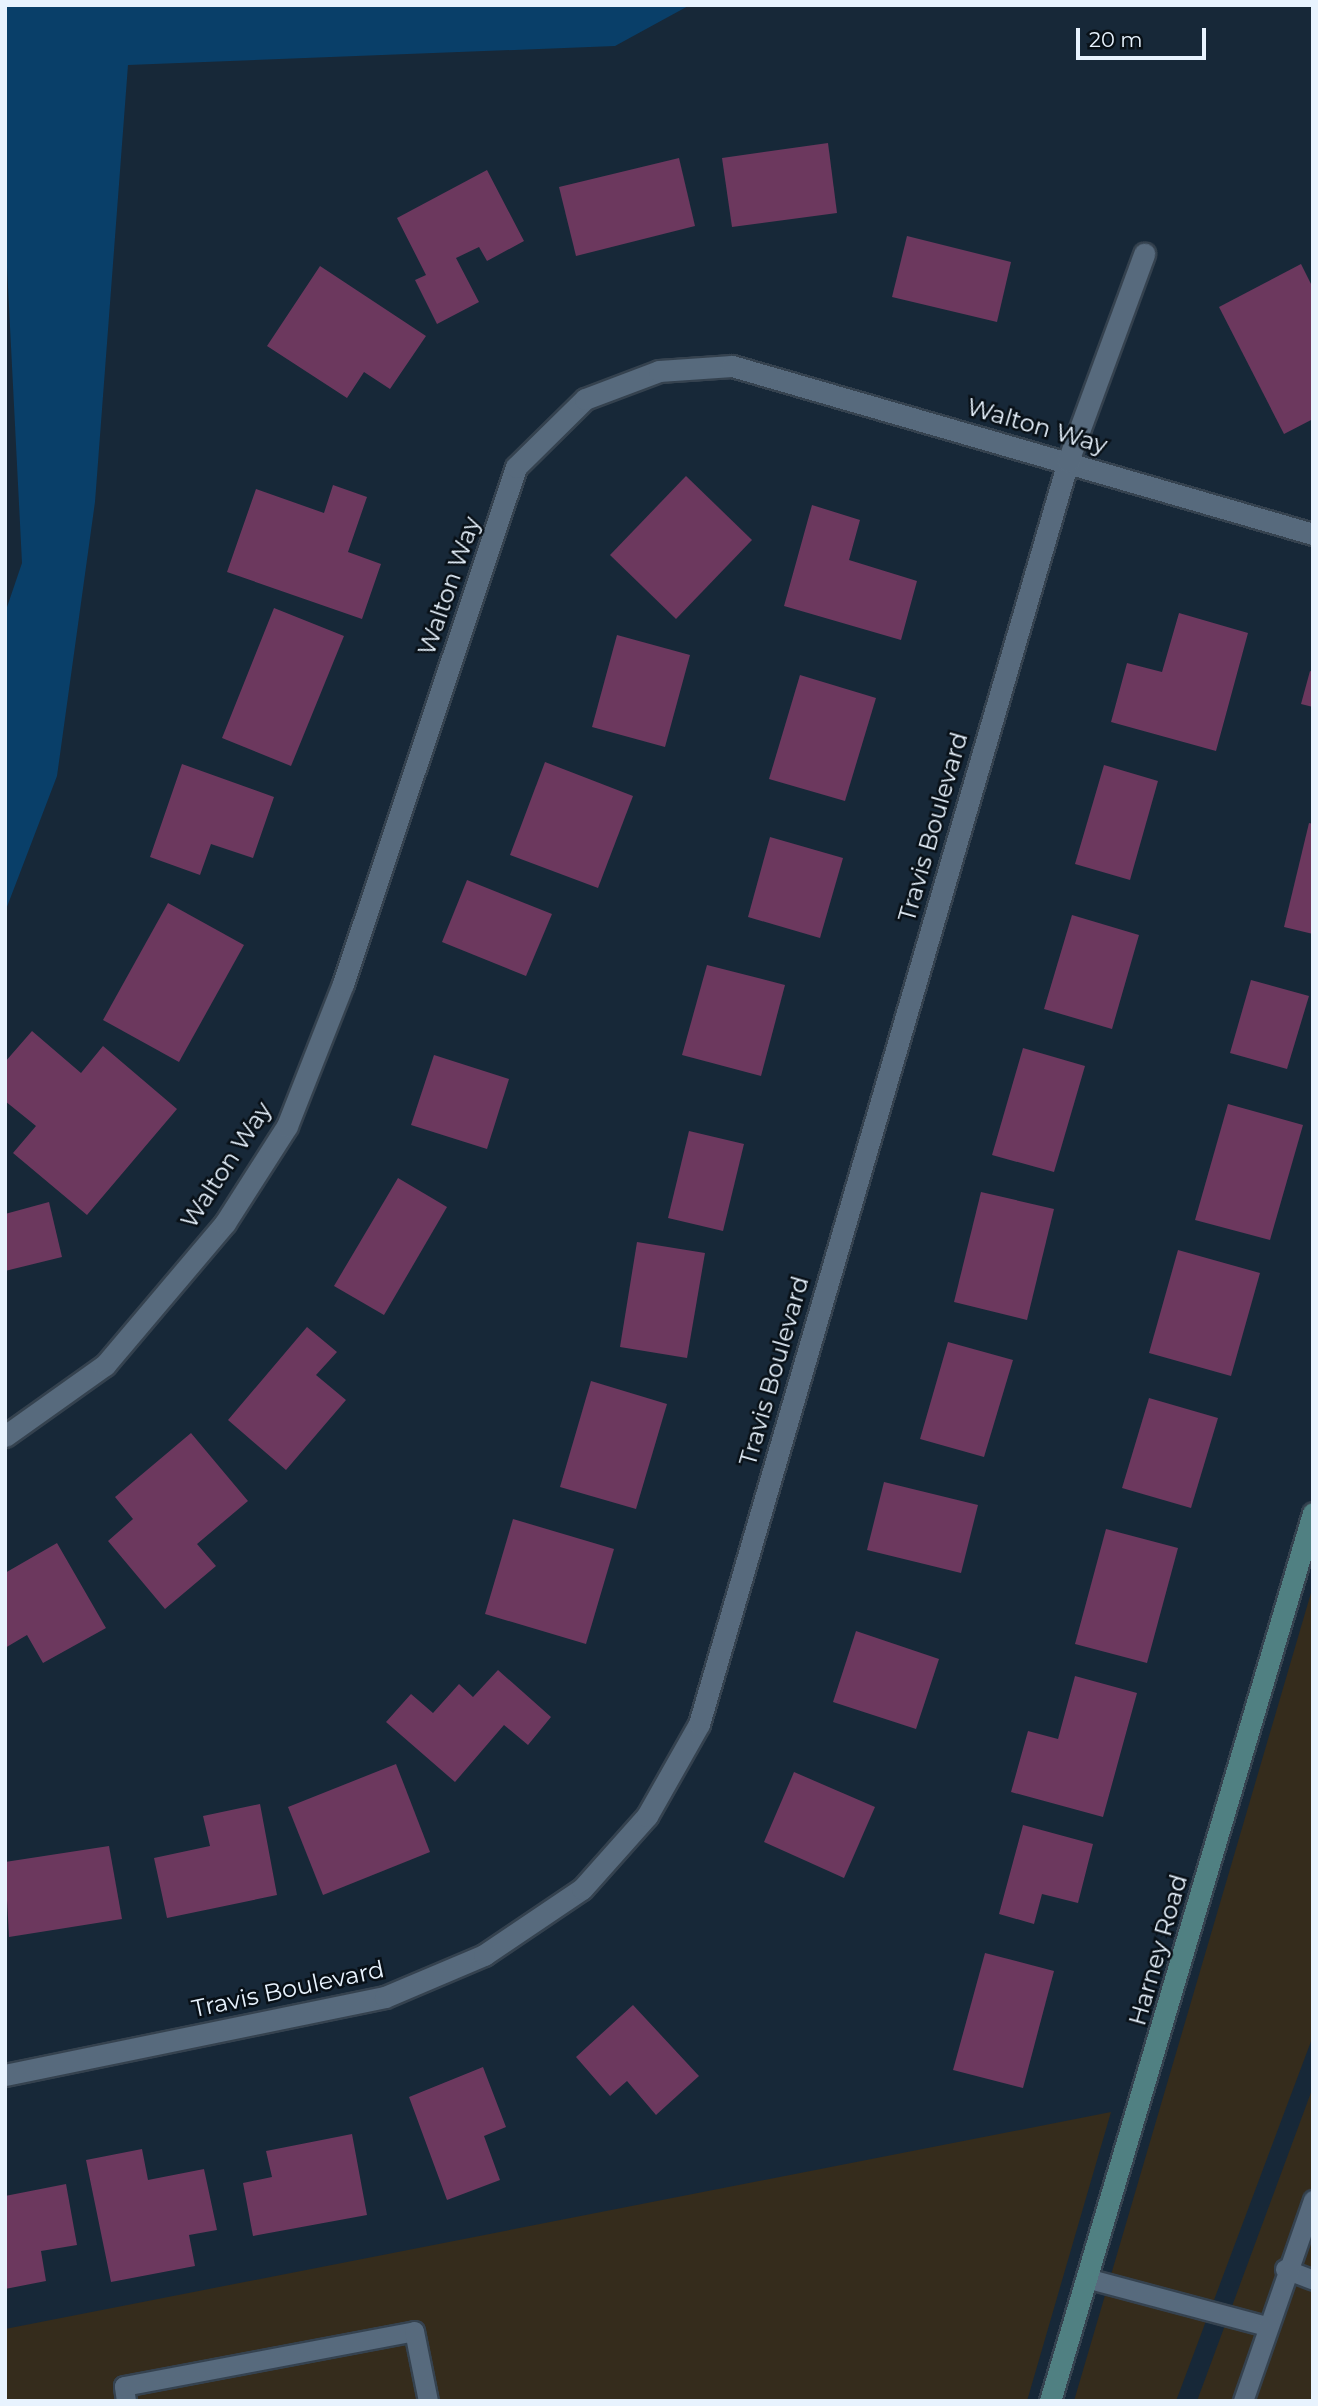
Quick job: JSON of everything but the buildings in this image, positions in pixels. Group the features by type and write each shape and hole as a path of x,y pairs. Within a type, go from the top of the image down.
{"street":[{"name":"Travis Boulevard","path":"5,2075 385,1997 484,1955 582,1889 647,1816 699,1724 1068,461 1144,254"},
{"name":"Walton Way","path":"5,1436 105,1365 225,1223 287,1126 343,984 516,467 585,399 659,371 732,366 1313,534"},
{"name":"Harney Road","path":"1050,2401 1313,1513"}],"lane":[{"path":"1243,2401 1285,2269 1313,2200"},
{"path":"1285,2269 1313,2280"},
{"path":"1086,2278 1266,2326"},
{"path":"126,2401 124,2386 414,2331 428,2401"}],"shaded area":[{"path":"1313,1586 1313,2036 1176,2401 1074,2401"},
{"path":"1313,2087 1313,2401 1197,2401"},
{"path":"1111,2112 1027,2401 5,2401 5,2329"}],"water":[{"path":"5,5 690,5 615,46 128,65 95,502 57,776 5,912 5,613 22,563 5,228"}]}
